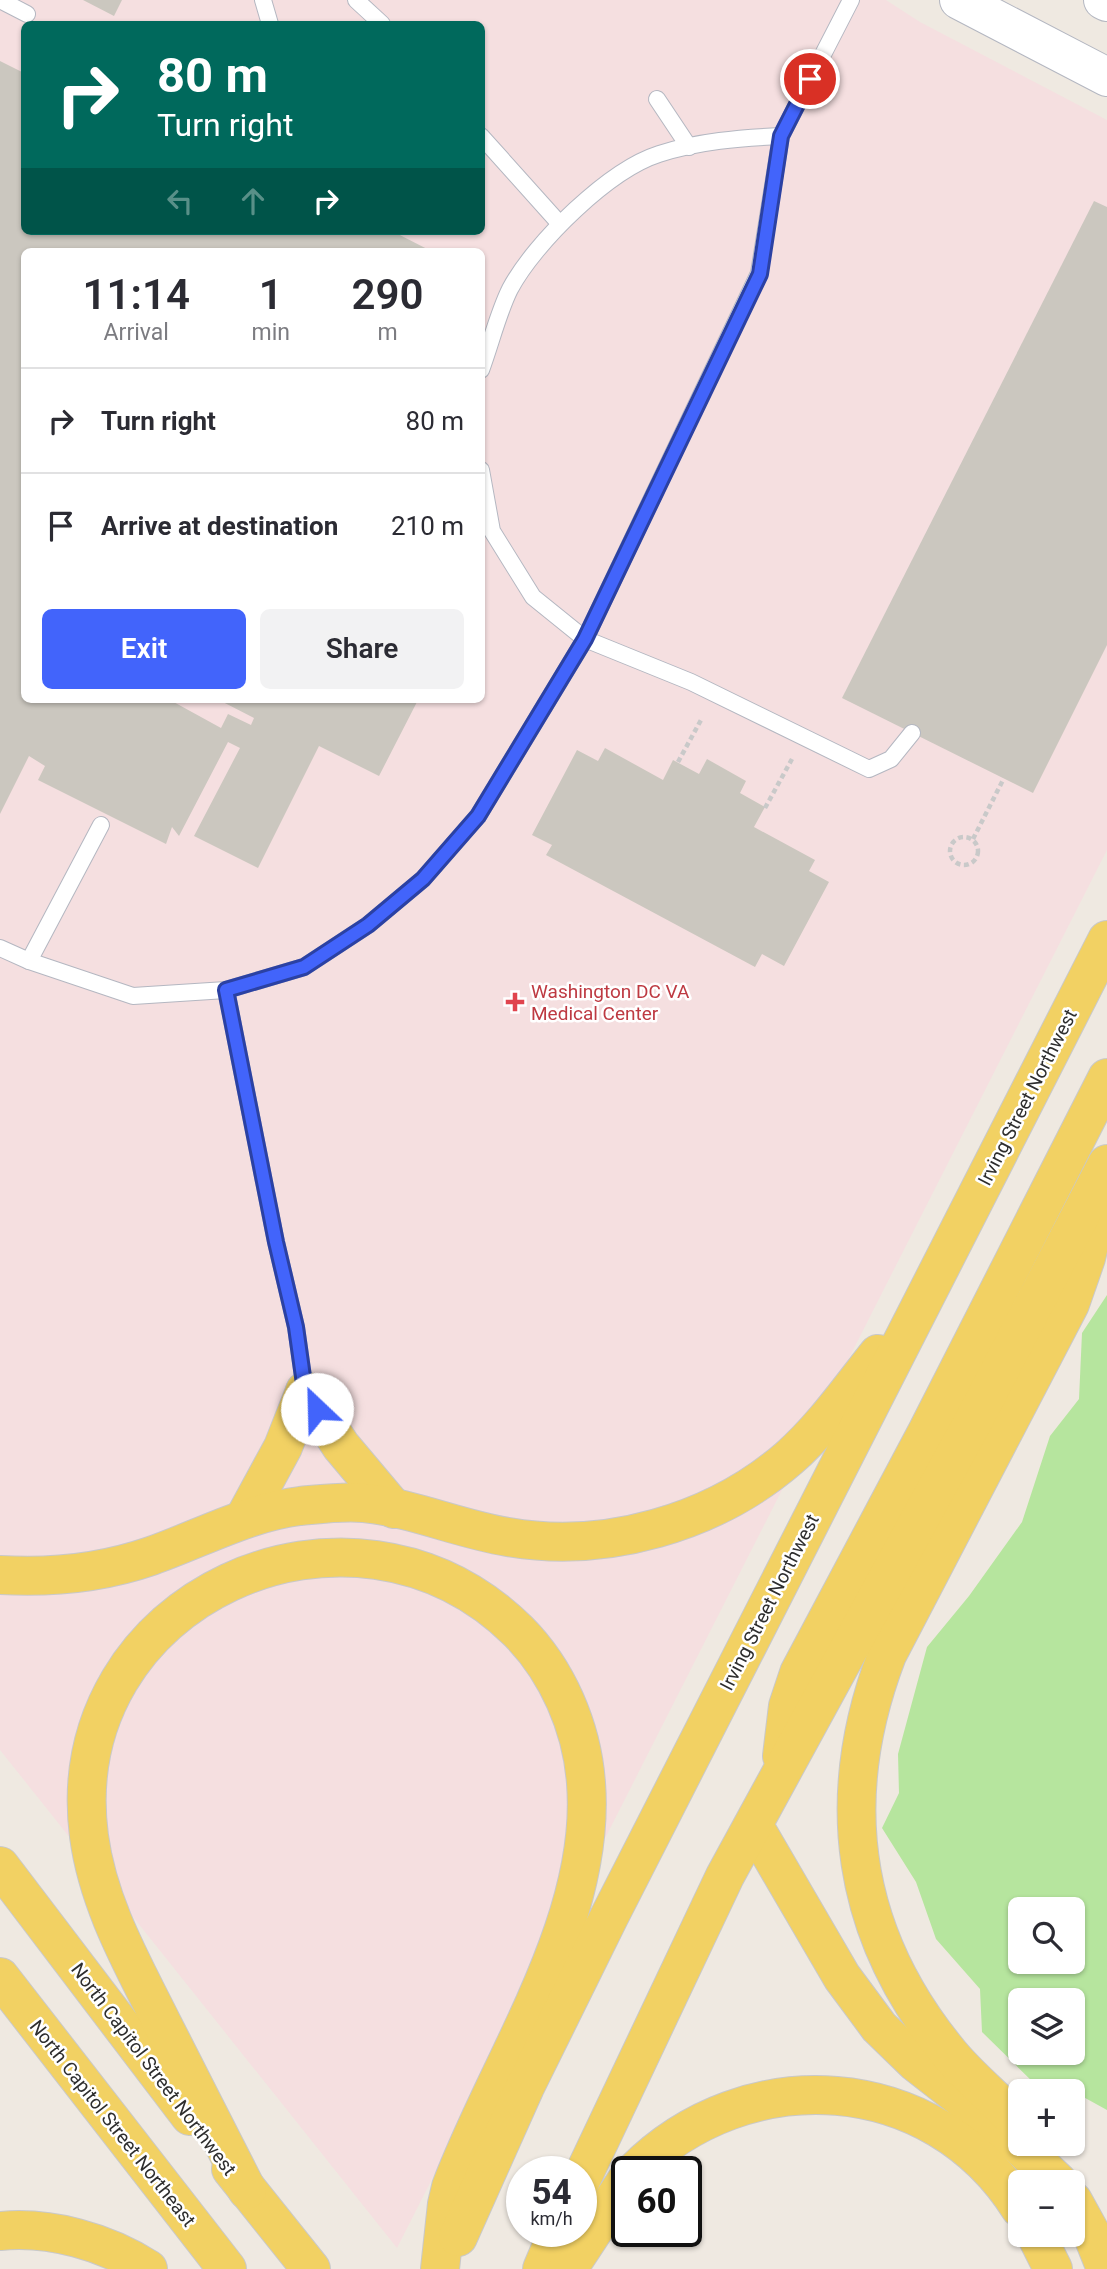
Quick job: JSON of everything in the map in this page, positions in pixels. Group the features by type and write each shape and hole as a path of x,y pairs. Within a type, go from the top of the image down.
{"main road":[{"name":"Irving Street Northwest","path":"442,2269 525,2087 597,1942 1107,940"},
{"path":"779,1779 788,1706 799,1673 927,1432 1107,1078"},
{"path":"592,2156 682,1963 969,1430 1104,1171"},
{"path":"1008,2113 951,2056 918,2012 889,1963 870,1909 864,1880 859,1851 857,1793 870,1709 887,1655 1070,1304 1093,1233 1104,1171"},
{"path":"0,1576 58,1575 119,1565 159,1553 245,1517 281,1509 331,1504 363,1503 394,1508 509,1537 561,1542 588,1541 646,1531 695,1514 747,1488 791,1457 828,1417 931,1286"},
{"path":"305,1391 341,1446 394,1508"},
{"path":"245,1517 283,1447 305,1391"},
{"path":"247,2190 132,1965 98,1884 86,1799 94,1741 111,1699 135,1658 163,1625 202,1595 247,1574 295,1560 364,1557 407,1565 431,1573 471,1593 524,1637 551,1672 562,1693 578,1736 586,1781 586,1825 576,1882 553,1956 452,2187 447,2203 442,2269"},
{"path":"754,1826 842,1978 879,2027 915,2062 1006,2133 1047,2170"},
{"name":"North Capitol Street Northwest","path":"0,1866 247,2190 311,2269"},
{"name":"North Capitol Street Northeast","path":"0,1977 227,2269"},
{"path":"652,2156 696,2124 743,2105 790,2095 844,2095 895,2108 943,2130 991,2170 1008,2192"},
{"path":"568,2269 611,2204"},
{"path":"1085,2223 1106,2269"},
{"path":"0,2231 38,2231 65,2236 113,2251 148,2269"},
{"path":"542,2269 551,2247"},
{"path":"1042,2247 1053,2269"}],"street":[{"path":"959,0 1107,77"}],"lane":[{"path":"0,0 27,14"},
{"path":"263,0 269,21"},
{"path":"356,0 379,21"},
{"path":"0,948 29,961 133,996 226,990 304,967 368,925 423,879 478,816 585,639 760,274 781,136 851,0"},
{"path":"657,99 689,147"},
{"path":"485,359 510,288 559,223 607,183 657,154 724,139 781,136"},
{"path":"485,140 559,223"},
{"path":"485,492 492,531 533,597 585,639 691,682 869,769 891,759 912,733"},
{"path":"29,961 101,825"},
{"path":"226,990 276,1242 296,1327 305,1391"}],"path":[{"path":"678,762 701,720"},
{"path":"765,808 792,758"},
{"path":"973,839 1003,780"},
{"path":"963,837 973,839 978,847 975,861 962,865 954,861 950,853 951,844 963,837"}],"shaded area":[{"name":"Washington DC VA Medical Center","path":"0,0 886,0 920,22 1107,120 1107,850 397,2248 0,1750"}],"green space":[{"path":"1107,1295 1107,2110 1085,2098 1085,2079 1030,2079 1016,2065 1085,2065 1085,1988 1008,1988 1008,2058 982,2032 980,1989 936,1939 916,1882 882,1828 899,1793 898,1754 927,1647 969,1596 1022,1522 1050,1436 1079,1399 1082,1333"}],"building":[{"path":"83,0 122,0 114,16"},
{"path":"0,61 21,72 21,235 400,235 425,248 21,248 21,703 175,703 221,728 228,714 251,725 254,718 225,703 416,703 379,776 319,746 258,868 194,836 240,748 228,742 179,836 172,827 166,844 38,780 45,766 29,756 0,814"},
{"path":"1094,201 1107,207 1107,645 1033,793 842,698"},
{"path":"605,748 663,780 673,760 699,774 707,759 746,781 740,793 765,807 754,827 815,860 809,871 829,882 784,966 762,954 755,967 546,855 552,845 532,835 577,750 598,761"}],"place":[{"name":"Washington DC VA Medical Center","path":"515,1002"}],"route":[{"path":"317,1409 305,1391 296,1327 276,1242 226,990 304,967 368,925 423,879 478,816 585,639 760,274 781,136 810,79"}]}
